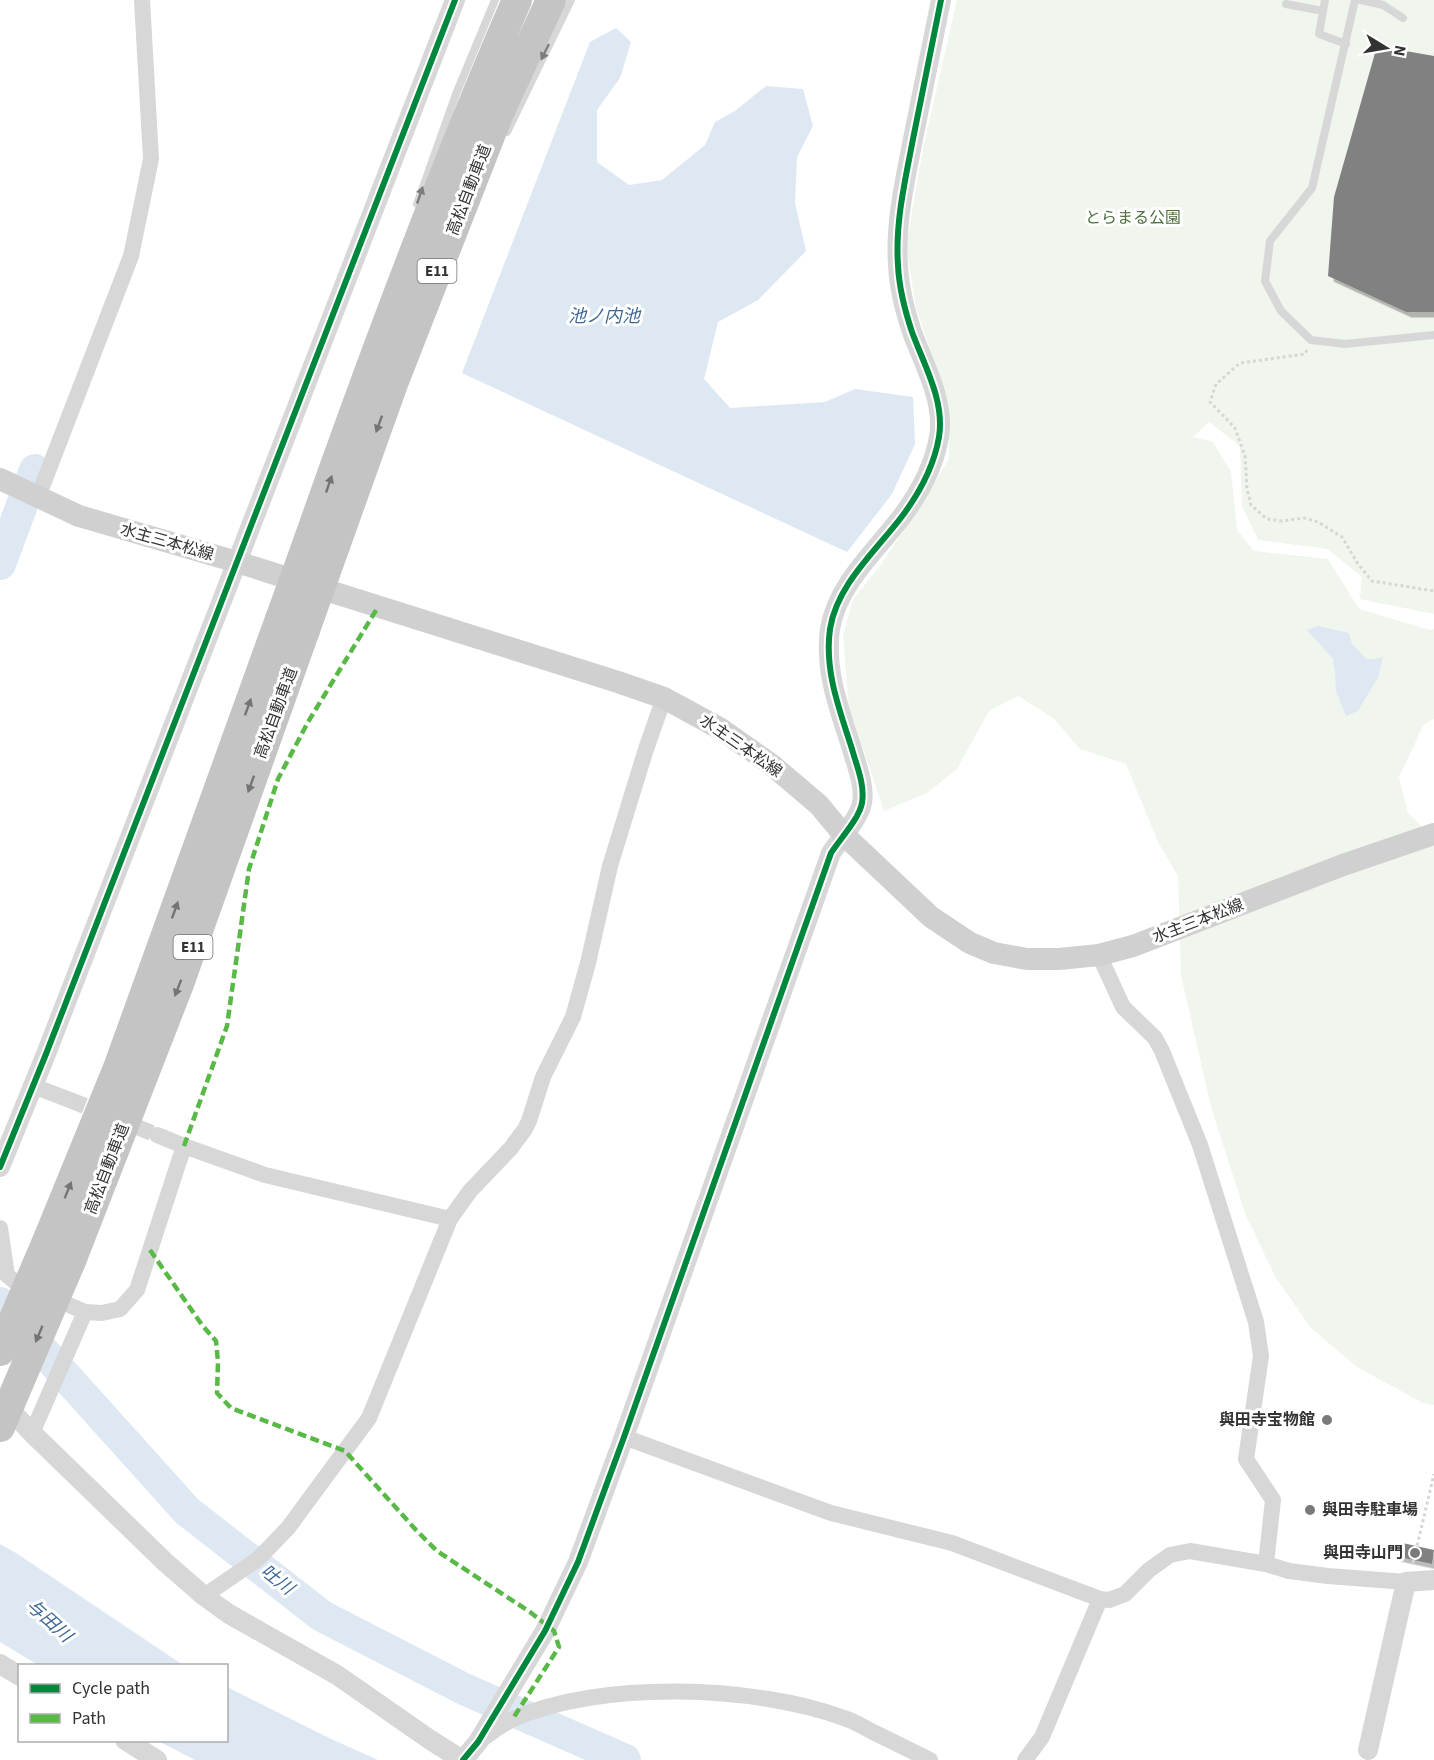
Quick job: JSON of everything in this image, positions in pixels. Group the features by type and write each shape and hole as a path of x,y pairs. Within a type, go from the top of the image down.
{"highway":[{"name":"高松自動車道","path":"0,1427 71,1261 180,984 293,625 381,376 474,99 517,0"},
{"name":"高松自動車道","path":"381,376 551,0"},
{"name":"高松自動車道","path":"0,1351 118,1068 293,625"}],"main road":[{"name":"水主三本松線","path":"0,479 79,516 237,562 664,698 721,729 772,765 819,805 843,834 931,917 970,943 994,953 1027,959 1099,955 1132,946 1343,865 1434,834"}],"street":[{"path":"38,497 131,256 151,159 142,0"},
{"path":"0,1167 431,59 456,0"},
{"path":"0,1399 165,1562 229,1614 337,1675 463,1760 478,1742 547,1625 578,1562 831,853 858,814 862,803 861,778 835,696 830,672 828,650 830,627 847,587 864,562 902,516 921,487 932,463 939,435 940,421 935,390 912,331 903,300 898,266 898,235 902,196 941,0"},
{"path":"204,1596 258,1559 288,1528 369,1418 450,1219 470,1191 511,1148 530,1121 543,1077 573,1017 610,866 646,748 664,698"},
{"path":"1099,955 1122,1007 1155,1038 1162,1051 1200,1145 1256,1322 1261,1356 1246,1459 1273,1500 1266,1563"},
{"path":"33,1086 70,1100"},
{"path":"157,1135 265,1175 450,1219"},
{"path":"0,1228 8,1275 14,1281 85,1312 102,1313 120,1309 137,1290 184,1146"},
{"path":"32,1433 85,1312"},
{"path":"624,1437 831,1513 952,1543 1101,1599 1109,1600 1125,1594 1149,1570 1170,1555 1190,1551 1266,1563 1289,1571 1328,1576 1406,1582 1434,1580"},
{"path":"1367,1755 1406,1582"},
{"path":"1025,1760 1042,1737 1101,1599"},
{"path":"0,1664 18,1675"},
{"path":"478,1742 512,1720 565,1702 619,1694 664,1691 731,1694 790,1702 845,1718 930,1760"},
{"path":"128,1742 157,1760"}],"lane":[{"path":"412,218 456,94 495,0"},
{"path":"502,143 571,0"},
{"path":"1325,0 1319,34 1346,44"},
{"path":"1355,0 1312,188 1270,241 1264,281 1281,311 1311,340 1345,344 1434,334"},
{"path":"1361,0 1383,5 1403,18"},
{"path":"1286,4 1323,10"},
{"path":"381,376 392,284"},
{"path":"381,376 440,288"}],"path":[{"path":"1311,340 1305,354 1240,363 1216,384 1210,402 1235,428 1245,456 1247,489 1251,505 1267,519 1282,521 1304,518 1318,522 1342,537 1358,564 1372,581 1434,591"},
{"path":"1406,1582 1414,1560 1434,1474"}],"green space":[{"name":"とらまる公園","path":"957,0 1434,0 1434,614 1360,599 1362,577 1328,549 1258,540 1242,506 1240,446 1209,422 1193,437 1213,442 1231,472 1237,530 1254,551 1328,559 1359,609 1430,630 1434,629 1434,719 1424,724 1399,777 1408,813 1434,838 1434,1405 1423,1403 1357,1367 1311,1328 1276,1278 1246,1216 1211,1107 1181,975 1178,876 1158,842 1126,764 1080,749 1053,718 1018,696 989,711 957,769 927,793 884,811 849,707 843,635 853,600 882,563 949,459 949,405 916,308 906,246 923,149"}],"water":[{"name":"池ノ内池","path":"616,28 631,42 620,78 597,110 597,162 629,185 662,180 705,145 715,122 735,111 766,86 803,89 813,126 797,157 795,203 806,251 758,300 718,322 704,379 730,408 825,402 855,389 913,397 915,444 892,494 847,552 462,373 590,42"},
{"path":"1318,626 1349,633 1352,644 1366,659 1383,657 1378,677 1358,711 1346,716 1336,691 1333,659 1307,630"},
{"name":"与田川","path":"0,1544 182,1664 36,1664 0,1642"},
{"path":"228,1688 378,1760 195,1760 160,1742 228,1742"}],"building":[{"path":"1377,46 1434,56 1434,312 1406,312 1328,276 1334,197"},
{"name":"與田寺山門","path":"1398,1542 1434,1550 1432,1564 1395,1556"}],"waterway":[{"name":"吐川","path":"0,564 35,470"},
{"name":"吐川","path":"0,1303 187,1511 322,1616 464,1689 625,1760"}],"tunnel":[{"path":"70,1100 157,1135"}],"marked path":[{"path":"184,1146 227,1026 249,869 278,779 308,722 378,607"},
{"path":"150,1250 202,1325 216,1341 217,1393 231,1408 345,1451 437,1551 530,1612 554,1631 559,1647 512,1720"}],"cycle path":[{"path":"0,1167 46,1054 455,0"},
{"path":"463,1760 478,1742 545,1631 578,1562 831,853 853,822 862,803 860,776 831,675 830,629 834,613 849,582 903,515 921,488 934,458 939,437 939,410 905,308 897,249 904,186 941,0"}],"place":[{"name":"與田寺宝物館","path":"1327,1420"},
{"name":"與田寺駐車場","path":"1310,1510"},
{"name":"與田寺山門","path":"1415,1553"}]}
